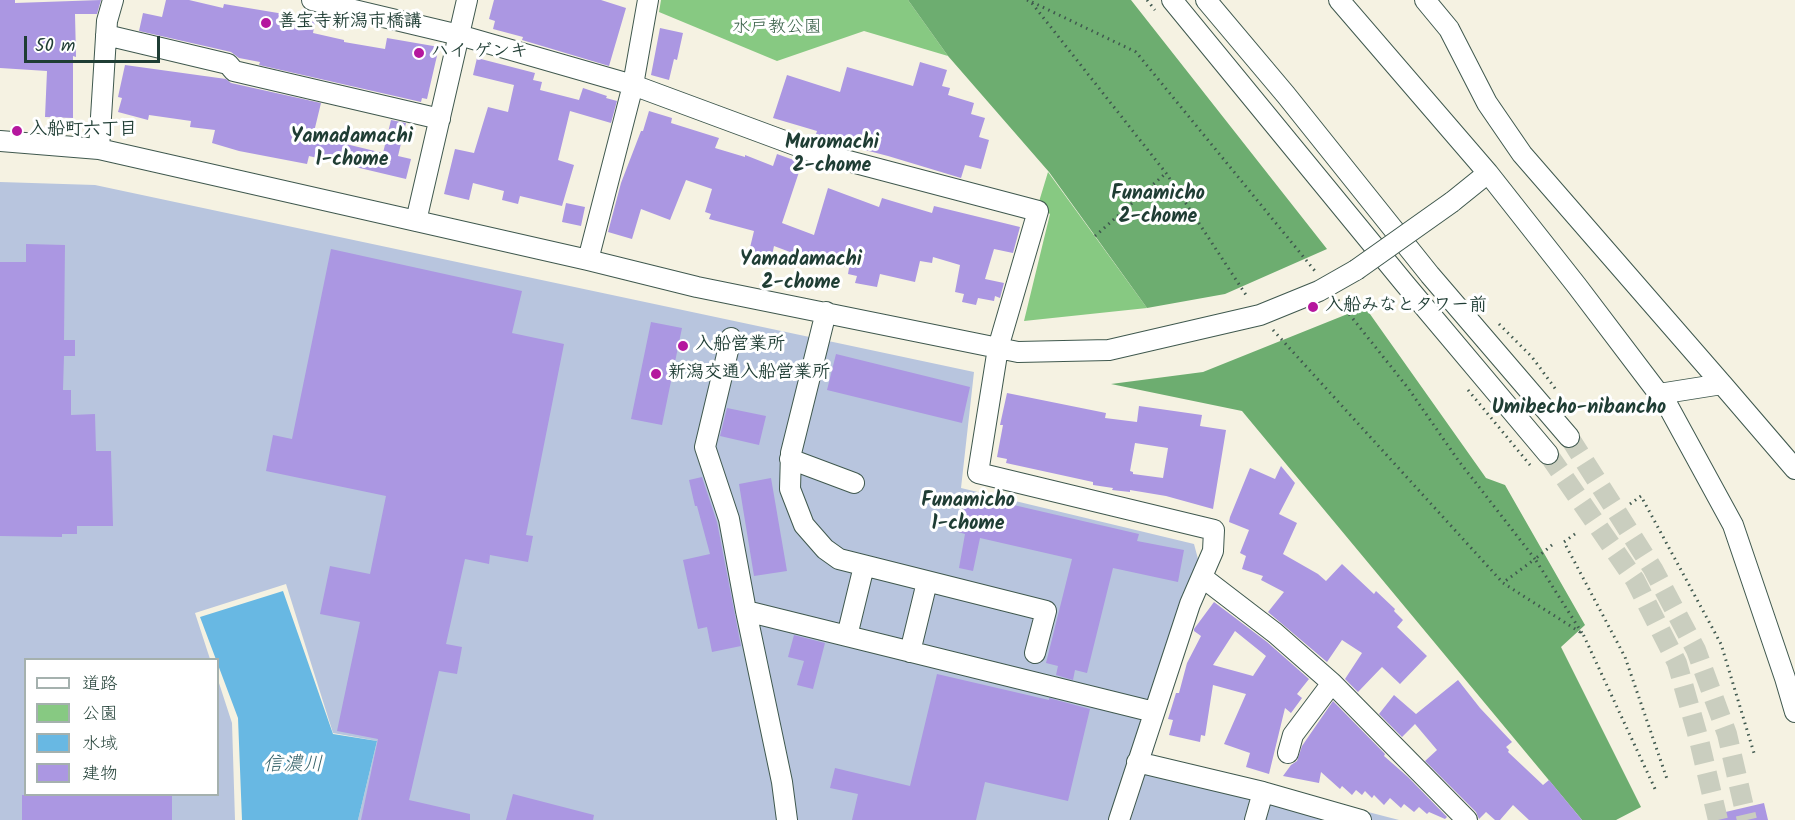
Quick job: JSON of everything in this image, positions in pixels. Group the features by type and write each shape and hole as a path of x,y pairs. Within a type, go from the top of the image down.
{"street":[{"path":"99,149 107,21 113,0"},
{"path":"416,221 467,0"},
{"path":"588,260 633,86 648,0"},
{"path":"1172,0 1404,284 1548,454"},
{"path":"1206,0 1286,95 1430,275 1569,437"},
{"path":"1339,0 1488,173 1668,406 1733,525 1795,712"},
{"path":"1425,0 1449,29 1487,103 1522,154 1795,469"},
{"path":"317,1 459,35 633,86 814,152 1038,211 998,348 978,473 1214,530 1213,550 1190,604 1119,820"},
{"path":"106,36 228,64 234,71 440,119"},
{"path":"0,141 99,149 697,287 1018,352 1109,350 1260,315 1319,291 1356,270 1452,202 1488,173"},
{"path":"826,312 790,459 790,489 804,525 825,549 839,559 1046,611 1035,653"},
{"path":"731,338 705,447 729,519 788,820"},
{"path":"1659,394 1722,384"},
{"path":"790,459 854,483"},
{"path":"847,636 864,566"},
{"path":"1202,577 1275,633 1332,683 1467,820"},
{"path":"910,652 927,582"},
{"path":"746,611 910,652 1150,721"},
{"path":"1288,753 1293,735 1332,683"},
{"path":"1137,762 1263,792 1361,820"},
{"path":"1255,820 1263,792"}],"path":[{"path":"1027,0 1166,173 1260,315 1503,582 1583,634"},
{"path":"1095,236 1166,173"},
{"path":"1630,504 1641,496 1721,644 1754,753"},
{"path":"1575,534 1564,542 1625,657 1667,779"},
{"path":"1552,545 1535,559 1583,634 1656,791"}],"shaded area":[{"path":"0,182 95,185 974,372 961,488 1194,544 1198,559 1139,727 1158,733 1152,756 1399,820 358,820 377,741 333,733 286,584 195,613 210,658 24,658 24,796 219,796 219,683 232,723 235,820 0,820"}],"green space":[{"name":"水戸教公園","path":"661,0 908,0 948,56 864,31 777,61 659,12"},
{"path":"908,0 1131,0 1327,249 1225,294 1147,308 1049,172 948,56"},
{"path":"1048,172 1147,308 1024,321 1050,214 1038,205"},
{"path":"1365,307 1486,478 1505,485 1585,625 1561,647 1641,807 1616,820 1582,820 1242,411 1111,384 1203,372"}],"water":[{"name":"信濃川","path":"283,591 333,734 377,741 358,820 242,820 238,718 219,668 219,658 215,658 200,617"}],"building":[{"path":"0,0 15,0 15,3 101,0 97,14 75,14 76,57 73,56 73,118 45,117 47,71 0,68"},
{"path":"166,0 189,0 223,8 224,4 284,14 315,22 313,33 344,40 344,42 385,49 387,38 439,47 427,99 422,98 421,102 259,65 260,62 239,58 231,52 139,31 143,13 162,17"},
{"path":"494,0 601,0 626,8 609,66 493,29 495,21 489,19"},
{"path":"660,28 683,33 677,60 674,59 669,80 651,75"},
{"path":"477,58 535,73 533,80 542,82 540,90 579,100 583,88 617,101 611,123 570,111 558,160 574,165 562,206 520,196 518,204 502,200 504,191 473,183 469,200 444,194 455,149 474,153 488,107 508,112 514,85 473,75"},
{"path":"920,62 947,70 942,86 950,88 948,95 974,103 971,114 985,118 979,137 989,140 981,169 965,165 961,178 815,137 817,131 773,118 787,75 840,92 847,67 913,86"},
{"path":"125,65 226,79 231,83 321,103 313,136 383,153 391,120 406,123 398,156 411,159 406,179 309,156 307,164 239,151 212,143 215,130 190,127 191,121 149,115 148,120 118,112 122,98 118,97"},
{"path":"649,111 672,118 671,123 719,138 715,148 745,157 745,155 773,166 777,154 802,163 782,223 814,235 828,188 879,207 882,198 932,213 934,206 1020,227 1013,253 994,249 985,279 1004,283 1000,298 995,296 994,301 978,298 976,305 962,302 964,294 955,292 960,265 933,257 932,263 920,261 915,282 880,274 877,287 855,283 857,276 848,274 849,268 798,255 774,246 770,265 747,260 754,231 709,219 711,214 705,212 712,189 686,180 670,220 641,209 632,239 608,232 621,183"},
{"path":"566,203 585,207 581,226 562,222"},
{"path":"26,244 65,245 64,340 75,340 75,356 64,356 63,390 71,390 71,415 95,414 96,451 111,451 113,526 77,526 77,534 62,534 62,537 0,536 0,262 26,262"},
{"path":"331,249 522,291 512,333 564,344 526,535 533,536 528,562 490,555 489,564 465,559 446,644 462,647 457,674 439,671 409,800 470,814 470,820 361,820 378,739 337,731 360,622 320,614 330,566 370,574 386,496 266,471 273,435 292,439"},
{"name":"新潟交通入船営業所","path":"651,322 682,328 662,425 631,419"},
{"path":"836,354 970,387 962,423 827,390"},
{"path":"1007,393 1106,413 1105,418 1137,422 1139,406 1202,415 1200,426 1226,430 1213,509 1166,496 1130,490 1130,492 1112,490 1113,488 1093,485 1093,482 1006,463 1007,459 997,457 1003,425 1000,425","holes":["1135,443 1168,448 1163,478 1133,474 1130,471"]},
{"path":"727,408 766,416 759,445 720,436"},
{"path":"1281,466 1295,483 1279,514 1297,523 1283,554 1326,581 1342,564 1374,594 1376,591 1395,609 1394,611 1403,620 1397,627 1427,656 1400,684 1382,667 1358,692 1345,679 1362,653 1342,640 1327,662 1268,612 1284,592 1261,580 1263,576 1242,569 1246,556 1240,553 1249,530 1229,522 1230,517 1250,468 1275,479"},
{"path":"702,477 717,522 741,646 712,652 707,627 698,629 683,560 710,554 689,480"},
{"path":"771,478 787,571 754,576 739,484"},
{"path":"966,494 1139,534 1137,541 1184,550 1178,582 1113,568 1087,673 1075,670 1073,680 1056,675 1058,666 1046,663 1072,559 980,538 973,571 959,568 965,534 958,532"},
{"path":"1214,602 1267,642 1309,679 1297,694 1302,698 1291,713 1285,708 1269,774 1246,767 1250,753 1224,744 1246,694 1213,685 1205,736 1201,735 1200,742 1169,735 1173,720 1168,719 1176,693 1179,693 1187,663 1201,636 1194,629","holes":["1235,631 1266,656 1253,676 1213,665"]},
{"path":"794,635 825,643 813,689 797,685 804,661 788,657"},
{"path":"937,674 1090,709 1068,801 985,782 976,820 852,820 858,794 830,788 835,768 910,786"},
{"path":"1458,680 1480,708 1512,742 1506,747 1508,752 1543,785 1549,780 1582,820 1529,820 1513,805 1500,820 1495,820 1486,812 1479,819 1476,812 1425,761 1437,750 1415,724 1402,737 1379,714 1394,695 1416,714"},
{"path":"1333,701 1385,754 1384,756 1447,817 1445,819 1429,812 1427,814 1419,807 1414,812 1404,804 1401,808 1390,798 1384,805 1374,795 1372,798 1365,791 1362,795 1356,790 1352,795 1342,786 1340,789 1321,772 1319,783 1283,776 1297,761 1302,746"},
{"path":"513,794 594,815 593,820 506,820"},
{"path":"22,795 172,796 172,820 22,820"},
{"path":"1764,803 1768,820 1718,820 1717,814"}],"tunnel":[{"path":"1569,437 1653,569 1696,650 1727,734 1747,820"},
{"path":"1548,454 1635,580 1677,663 1699,740 1718,820"}],"place":[{"name":"善宝寺新潟市橋講","path":"266,23"},
{"name":"ハイ ゲンキ","path":"419,53"},
{"name":"入船町六丁目","path":"17,131"},
{"name":"入船みなとタワー前","path":"1313,307"},
{"name":"入船営業所","path":"683,346"},
{"name":"新潟交通入船営業所","path":"656,374"}],"district":[{"name":"Yamadamachi 1-chome","path":"352,150"},
{"name":"Muromachi 2-chome","path":"832,156"},
{"name":"Funamicho 2-chome","path":"1158,208"},
{"name":"Yamadamachi 2-chome","path":"801,274"},
{"name":"Umibecho-nibancho","path":"1579,410"},
{"name":"Funamicho 1-chome","path":"968,514"}]}
